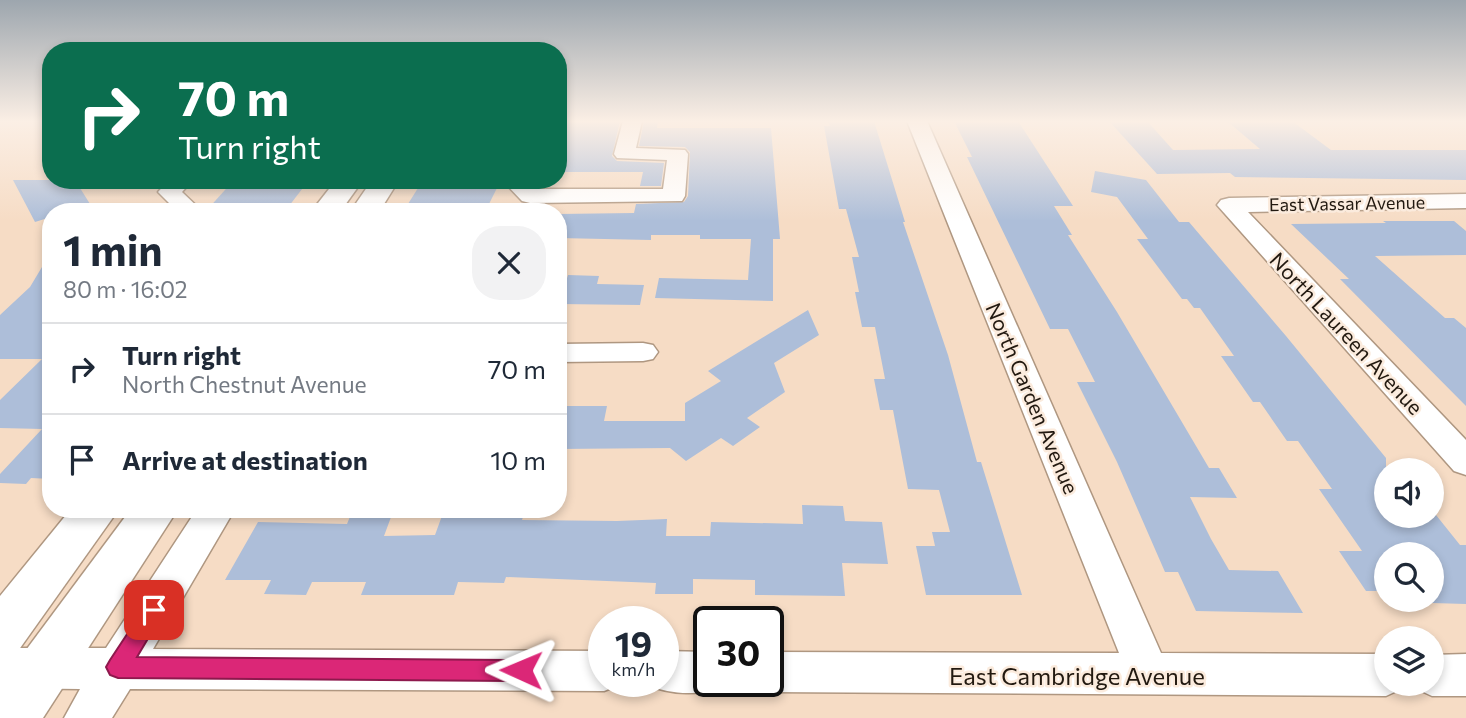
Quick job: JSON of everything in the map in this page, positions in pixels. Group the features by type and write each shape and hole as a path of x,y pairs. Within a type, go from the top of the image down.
{"main road":[{"path":"0,635 90,518"},
{"path":"10,718 23,667 148,518"}],"street":[{"path":"523,189 530,196 674,196 678,155"},
{"name":"North Garden Avenue","path":"931,155 1149,675"},
{"path":"172,189 169,192 182,203"},
{"name":"East Vassar Avenue","path":"1229,205 1466,201"},
{"name":"North Laureen Avenue","path":"1229,205 1466,462"},
{"path":"567,353 643,352"},
{"path":"87,718 211,518"},
{"path":"23,667 588,671"},
{"name":"East Cambridge Avenue","path":"784,672 1374,675"},
{"path":"1444,675 1466,675"}],"building":[{"path":"567,155 612,155 617,161 664,163 661,186 640,186 643,172 567,172"},
{"path":"690,155 773,155 780,239 773,239 773,301 655,298 659,278 748,280 751,239 700,239 700,235 651,235 651,240 567,238 567,214 634,213 636,204 684,202 688,196"},
{"path":"829,155 884,155 903,222 948,355 977,462 981,462 1022,595 926,595 916,546 935,546 932,532 950,532 939,490 908,489 893,410 880,410 874,379 885,379 875,327 862,327 852,257 859,257 846,209 839,209"},
{"path":"971,155 1040,155 1073,206 1054,206 1072,235 1068,235 1209,468 1219,468 1237,498 1190,497 1211,539 1229,570 1278,571 1303,613 1196,611 1178,572 1165,572 1117,462 1077,382 1095,382 1068,329 1050,329 967,157 972,157"},
{"path":"1139,155 1466,155 1466,180 1235,177 1230,173 1157,174"},
{"path":"1095,171 1146,180 1179,222 1189,222 1386,458 1374,458 1374,528 1444,528 1444,525 1460,545 1466,545 1466,604 1444,603 1444,542 1374,542 1374,591 1366,591 1339,551 1362,551 1319,489 1332,489 1298,441 1287,441 1260,402 1253,402 1221,356 1234,356 1200,308 1194,308 1187,299 1182,299 1137,239 1148,239 1117,197 1091,192"},
{"path":"13,180 42,180 42,189 81,189 89,203 42,203 42,220 35,222"},
{"path":"226,189 302,189 291,203 213,203"},
{"path":"417,189 496,189 490,203 409,203"},
{"path":"1383,221 1454,221 1466,231 1466,255 1375,256 1445,318 1454,318 1466,328 1466,406 1340,279 1349,279 1291,224 1386,223"},
{"path":"42,267 42,359 0,359 0,315 30,287"},
{"path":"568,275 599,276 597,284 644,285 640,305 567,304"},
{"path":"808,310 819,335 774,363 785,392 747,418 760,427 733,446 721,438 686,461 670,448 567,449 567,406 607,406 604,421 685,421 685,403 721,381 708,371"},
{"path":"42,359 42,429 0,428 0,400"},
{"path":"42,429 42,479 31,478 26,484 0,483 0,474"},
{"path":"802,505 843,506 845,521 882,522 888,564 842,563 845,596 755,595 755,580 693,579 693,594 655,594 656,583 506,577 504,583 458,582 454,595 361,595 366,582 312,582 306,595 264,594 271,580 225,580 258,522 347,524 349,518 391,518 384,536 435,535 441,518 617,521 667,519 666,536 710,536 711,522 803,524"}],"route":[{"path":"154,610 118,667 521,670"}]}
